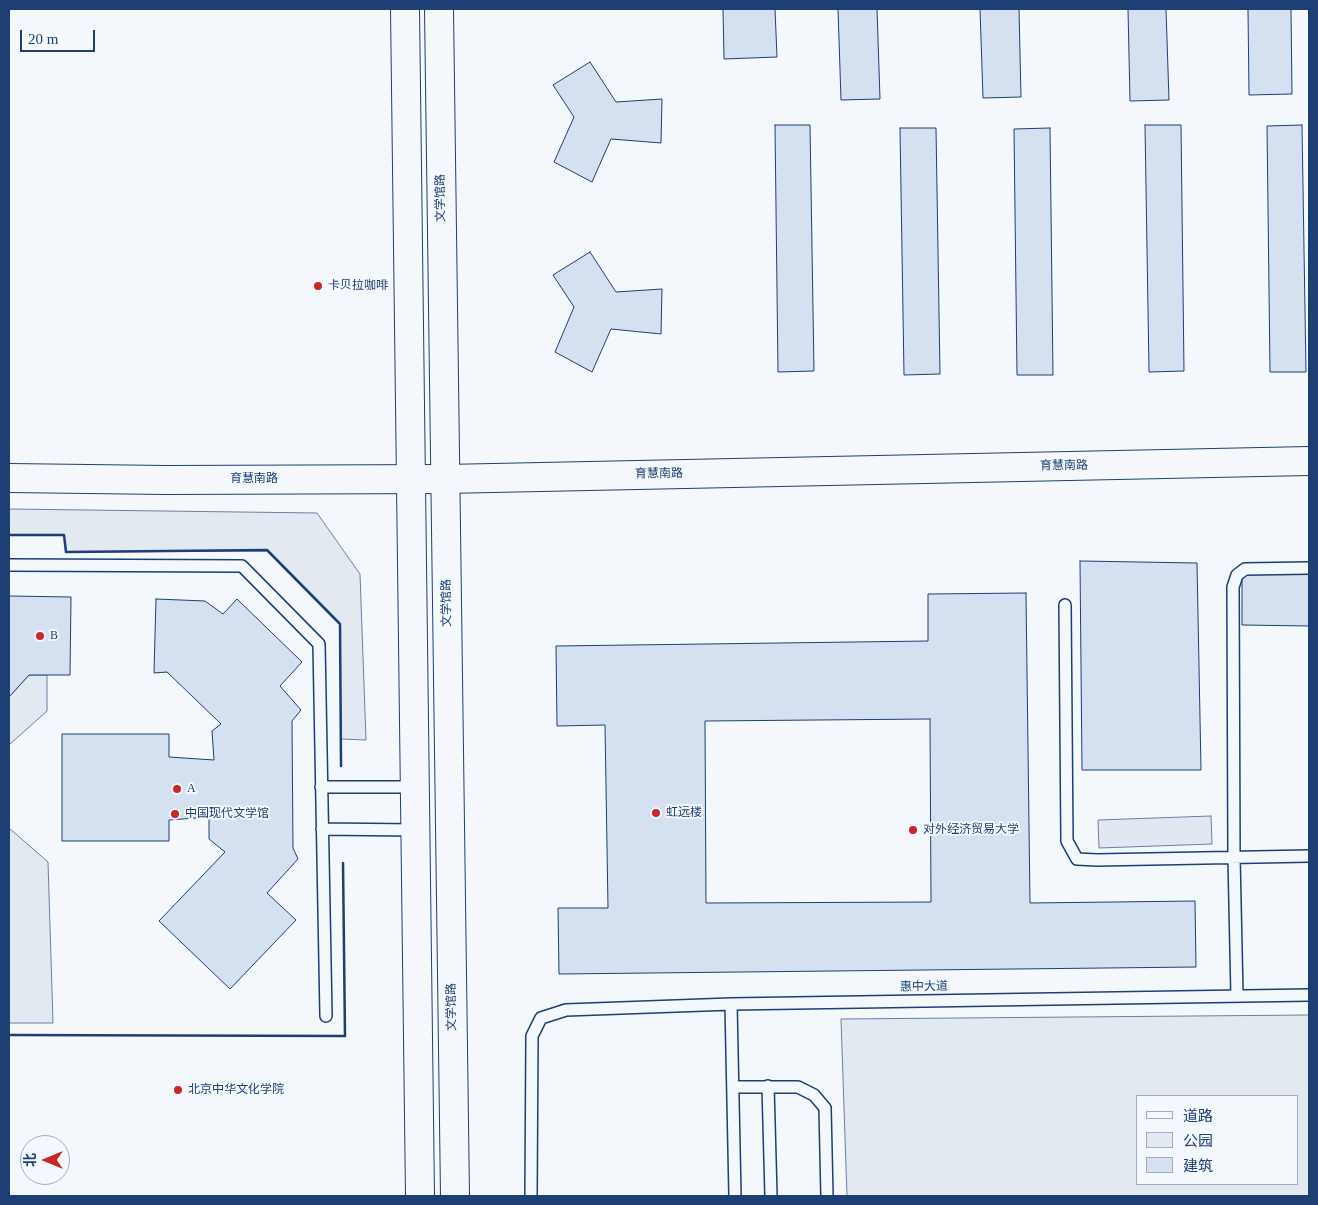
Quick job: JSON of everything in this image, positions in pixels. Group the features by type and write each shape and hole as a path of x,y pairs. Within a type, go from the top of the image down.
{"main road":[{"path":"405,9 420,1196"},
{"name":"文学馆路","path":"439,9 455,1196"},
{"name":"育慧南路","path":"9,478 445,479 1309,462"}],"lane":[{"path":"9,565 242,566 319,644 326,1016"},
{"path":"1236,996 1233,587 1236,575 1245,569 1309,568"},
{"path":"1064,605 1067,841 1077,859 1309,856"},
{"path":"321,787 415,787"},
{"path":"322,829 415,830"},
{"name":"惠中大道","path":"530,1196 532,1036 541,1018 566,1010 731,1004 1309,995"},
{"path":"731,1004 735,1196"},
{"path":"733,1086 798,1087 814,1095 825,1108 827,1196"},
{"path":"768,1086 771,1196"}],"green space":[{"path":"9,509 317,513 360,574 366,740 341,739 340,624 267,551 66,552 64,535 9,535"},
{"path":"29,675 47,675 47,711 9,745 9,697"},
{"path":"9,828 48,862 53,1023 9,1023"},
{"path":"1309,1015 1309,1196 847,1196 841,1019"}],"shaded area":[{"path":"1211,816 1212,844 1099,848 1098,820"}],"building":[{"path":"723,9 775,9 777,57 724,59"},
{"path":"838,9 877,9 880,99 841,100"},
{"path":"980,9 1019,9 1021,97 983,98"},
{"path":"1128,9 1166,9 1169,100 1130,101"},
{"path":"1248,9 1291,9 1292,94 1249,95"},
{"path":"590,62 616,102 662,99 661,143 611,139 592,182 554,162 574,117 553,85"},
{"path":"775,125 810,125 814,371 778,372"},
{"path":"1145,125 1181,125 1184,371 1149,372"},
{"path":"1302,125 1306,372 1270,372 1267,126"},
{"path":"900,128 936,128 940,374 904,375"},
{"path":"1050,128 1053,375 1017,375 1014,129"},
{"path":"590,252 616,292 662,289 661,334 611,329 592,372 555,352 574,307 553,275"},
{"path":"1080,561 1197,563 1201,770 1082,770"},
{"path":"1242,573 1309,574 1309,626 1242,625"},
{"name":"虹远楼","path":"1026,593 1030,903 1195,901 1196,967 559,974 558,908 608,908 605,725 557,726 556,646 928,641 928,594","holes":["930,719 931,902 706,903 705,721"]},
{"name":"B","path":"9,596 71,597 70,675 29,675 9,697"},
{"name":"A","path":"156,599 205,601 223,614 237,599 302,662 280,686 301,710 292,721 293,848 298,859 267,893 296,920 230,989 159,921 225,852 209,839 209,817 169,820 169,841 62,841 62,734 169,734 169,757 214,760 212,731 221,724 167,672 154,673"}],"wall":[{"path":"9,535 64,535 66,552 267,550 340,624 341,766"},
{"path":"9,1035 345,1036 343,863"}],"place":[{"name":"卡贝拉咖啡","path":"318,286"},
{"name":"B","path":"40,636"},
{"name":"A","path":"177,789"},
{"name":"虹远楼","path":"656,813"},
{"name":"中国现代文学馆","path":"175,814"},
{"name":"对外经济贸易大学","path":"913,830"},
{"name":"北京中华文化学院","path":"178,1090"}]}
